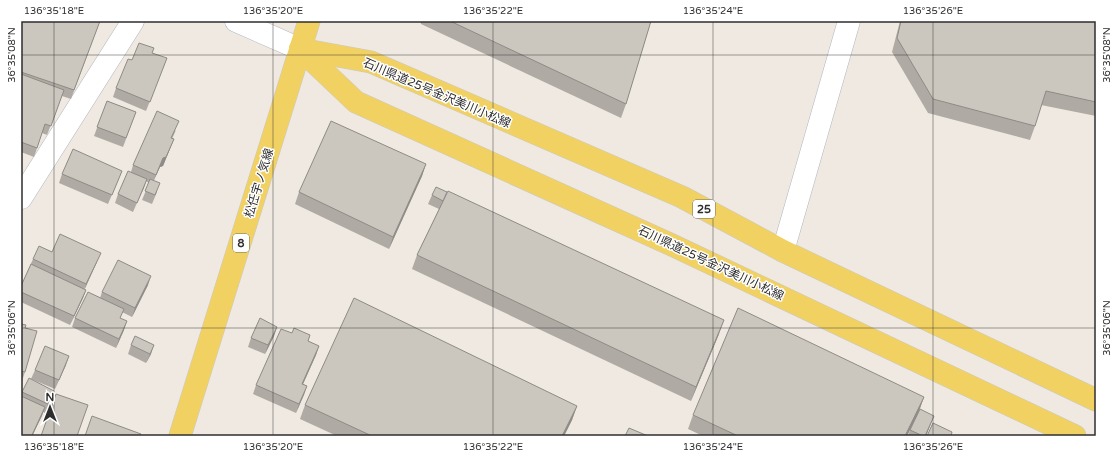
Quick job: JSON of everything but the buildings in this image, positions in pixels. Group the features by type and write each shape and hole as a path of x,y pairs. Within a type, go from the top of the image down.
{"main road":[{"name":"松任宇ノ気線","path":"180,436 309,21"},
{"name":"石川県道25号金沢美川小松線","path":"300,49 371,62 682,197 783,251 1096,400"},
{"name":"石川県道25号金沢美川小松線","path":"300,49 356,102 672,244 1075,436"}],"street":[{"path":"21,198 133,21"},
{"path":"236,21 300,49"},
{"path":"783,251 849,21"}]}
